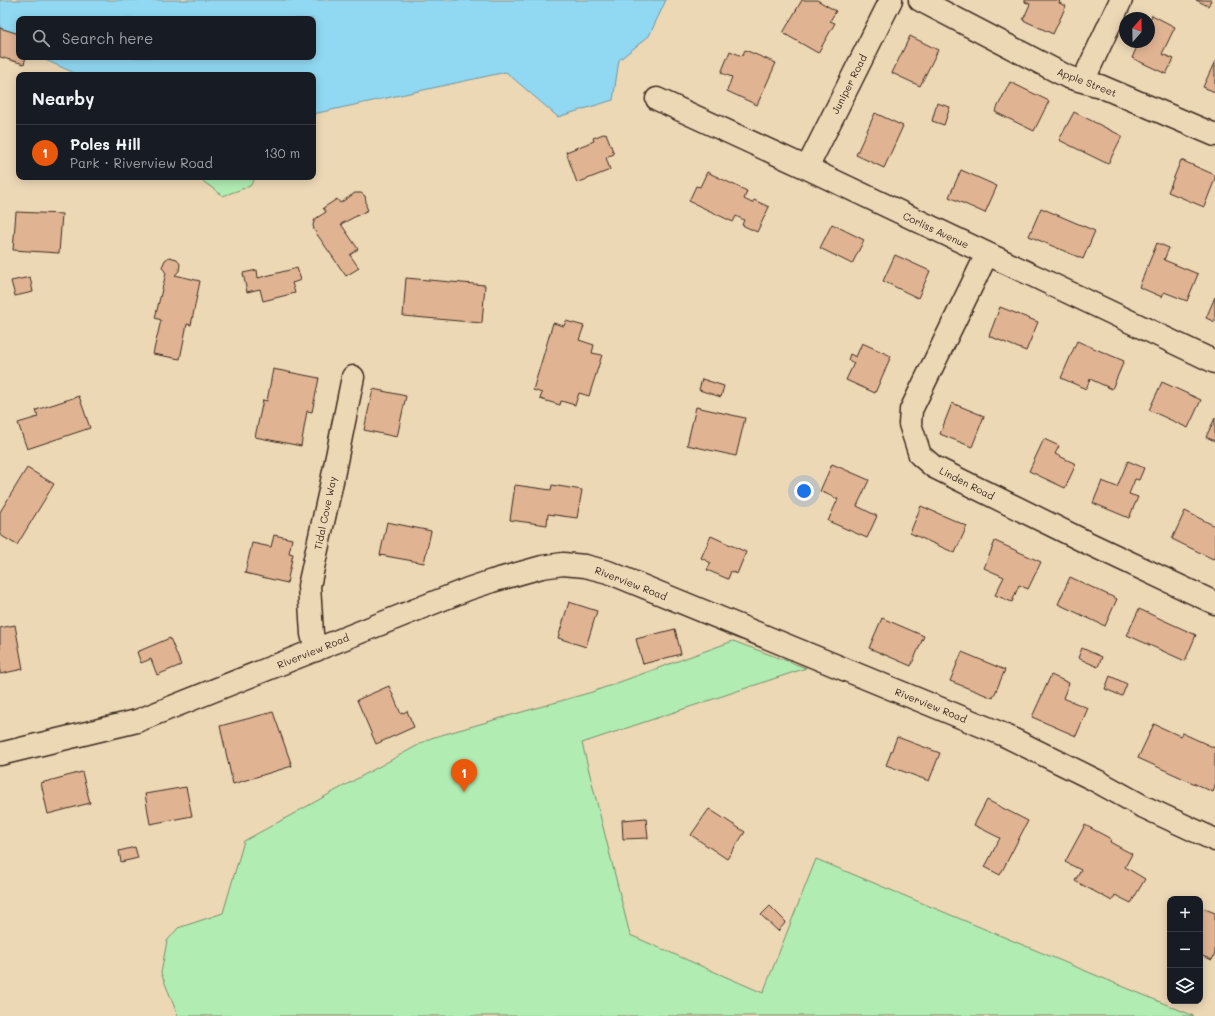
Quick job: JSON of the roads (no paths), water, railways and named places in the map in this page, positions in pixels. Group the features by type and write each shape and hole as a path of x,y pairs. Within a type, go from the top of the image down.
{"street":[{"name":"Juniper Road","path":"807,168 891,0"},
{"name":"Apple Street","path":"920,0 1068,77 1100,86 1215,135"},
{"path":"1083,81 1121,0"},
{"name":"Corliss Avenue","path":"657,99 807,168 1215,362"},
{"name":"Linden Road","path":"987,254 911,410 910,424 920,455 934,466 977,488 1090,544 1215,603"},
{"name":"Tidal Cove Way","path":"316,650 312,634 309,586 353,377"},
{"name":"Riverview Road","path":"0,754 138,721 468,589 542,567 563,564 585,566 616,575 1002,734 1089,777 1142,806 1215,840"},
{"path":"0,739 27,748"}],"water":[{"path":"0,0 666,0 649,36 619,60 613,100 558,117 506,72 316,113 316,72 72,72 46,60 316,60 316,16 16,16 16,47 0,39"}],"place":[{"name":"Poles Hill","path":"464,792"}]}
